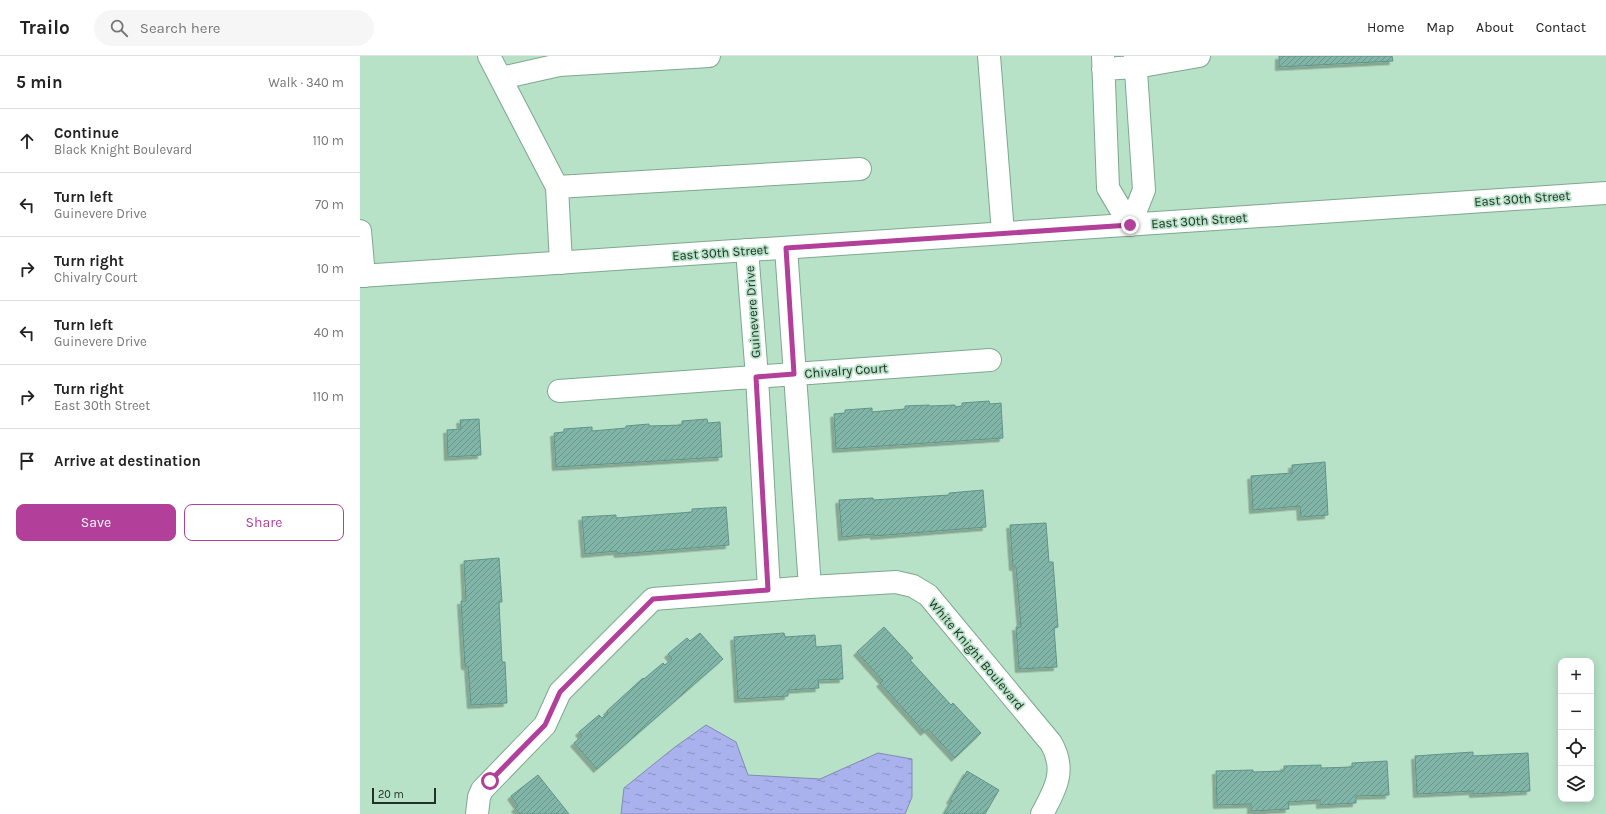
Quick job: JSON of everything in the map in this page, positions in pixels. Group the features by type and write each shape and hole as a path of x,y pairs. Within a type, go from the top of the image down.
{"street":[{"path":"489,56 557,187 561,263"},
{"path":"501,78 560,65 709,56"},
{"path":"989,56 1003,234"},
{"path":"1130,225 1108,188 1103,62 1135,62 1199,56"},
{"path":"1130,225 1144,190 1135,62"},
{"path":"557,187 860,169"},
{"name":"East 30th Street","path":"362,276 1003,234 1606,192"},
{"path":"360,231 362,276"},
{"path":"786,248 794,374 801,587"},
{"name":"Guinevere Drive","path":"747,250 768,590"},
{"name":"Chivalry Court","path":"559,391 990,360"},
{"name":"White Knight Boulevard","path":"477,814 478,801 482,790 545,725 560,692 653,599 801,587 896,582 913,586 928,595 1054,748 1058,759 1058,776 1055,790 1042,814"}],"water":[{"path":"706,725 736,742 748,775 820,779 878,753 912,759 912,797 905,814 621,814 624,788 675,747"}],"building":[{"path":"1279,56 1392,56 1393,61 1279,67"},
{"path":"989,401 990,404 1001,403 1003,438 836,449 834,414 845,413 845,410 872,408 872,412 905,409 905,406 955,405 955,407 962,406 962,403"},
{"path":"479,419 481,455 448,457 447,430 461,429 460,420"},
{"path":"707,419 708,423 720,422 722,457 556,467 554,433 564,432 564,429 592,427 592,431 649,424 649,426 682,425 682,421"},
{"path":"1325,462 1328,515 1301,517 1300,506 1253,510 1251,476 1292,473 1292,465"},
{"path":"983,490 986,527 874,536 874,534 842,537 839,500 873,498 873,500 949,495 949,493"},
{"path":"726,507 729,545 618,554 617,551 585,554 582,517 616,515 616,518 692,512 692,509"},
{"path":"1046,523 1049,562 1053,562 1058,627 1054,628 1057,667 1019,669 1016,627 1021,627 1016,567 1013,567 1010,525"},
{"path":"499,558 502,602 499,602 502,662 505,662 507,703 471,705 468,666 465,666 461,601 466,601 464,561"},
{"path":"884,627 913,658 910,660 951,705 953,703 981,733 955,758 928,729 924,732 880,683 883,681 857,652"},
{"path":"700,633 723,659 597,769 574,743 582,736 579,732 599,715 602,718 608,713 607,711 643,678 644,679 663,663 665,665 672,659 668,654 687,638 690,641"},
{"path":"784,633 785,637 815,635 816,647 841,645 843,679 818,680 819,688 788,690 788,696 738,699 734,637"},
{"path":"1473,752 1473,756 1528,753 1530,791 1473,794 1473,791 1417,794 1415,756"},
{"path":"1387,761 1389,795 1356,796 1356,803 1320,805 1320,800 1288,802 1289,809 1251,811 1251,804 1217,805 1216,771 1284,771 1284,766 1321,765 1321,768 1352,767 1352,763"},
{"path":"967,771 999,790 985,814 944,814 952,801 950,800"},
{"path":"538,775 569,814 520,814 515,808 518,806 511,796"}],"route":[{"path":"490,781 545,725 560,692 653,599 768,590 756,377 794,374 786,248 1130,225"}]}
